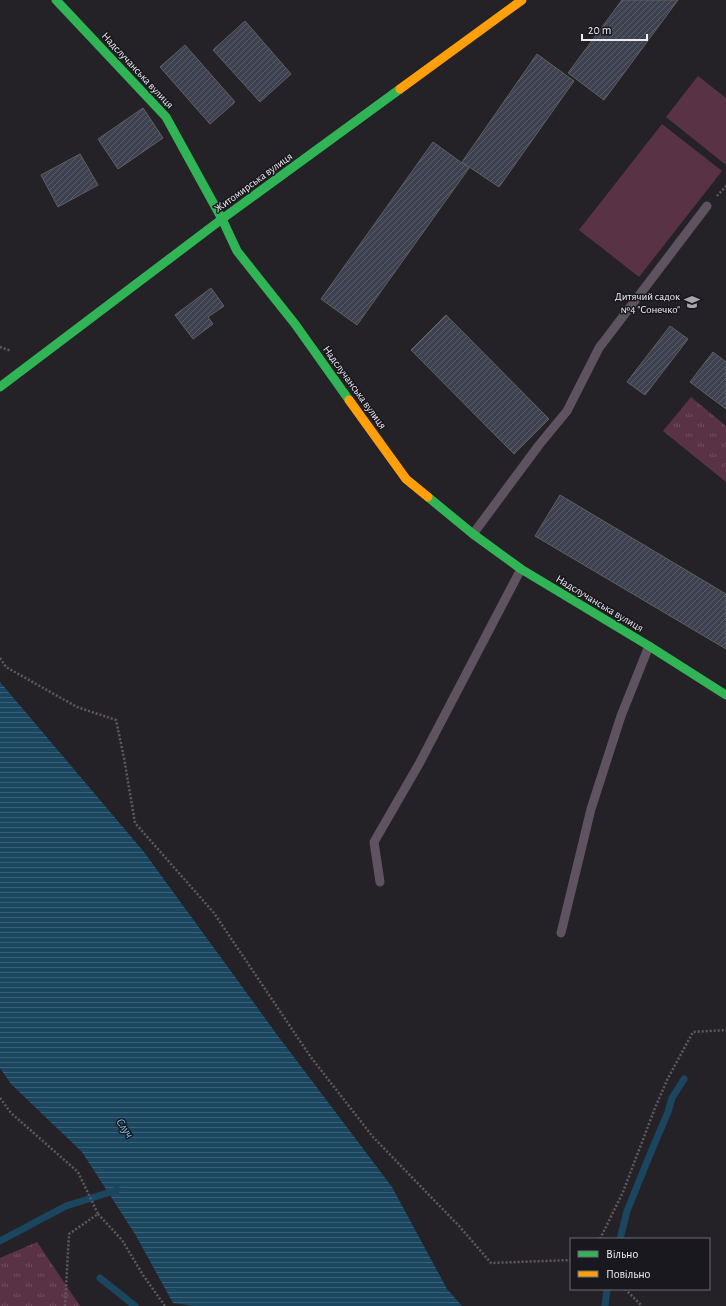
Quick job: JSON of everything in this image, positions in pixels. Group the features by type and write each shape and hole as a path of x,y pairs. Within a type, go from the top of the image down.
{"street":[{"name":"Надслучанська вулиця","path":"56,0 166,117 222,219 237,251 295,324 406,479 473,534 521,569 649,646 726,695"},
{"name":"Житомирська вулиця","path":"0,387 222,219 522,0"}],"lane":[{"path":"473,534 539,445 567,411 599,348 707,206"},
{"path":"380,882 374,842 419,764 521,569"},
{"path":"561,933 591,809 621,716 649,646"}],"path":[{"path":"0,347 16,353"},
{"path":"0,658 6,667 77,707 116,720 135,823 214,913 310,1056 372,1137 460,1227 491,1263 570,1260"},
{"path":"600,1238 623,1192 668,1078 693,1032 726,1030"},
{"path":"0,1098 11,1113 78,1172 98,1214 122,1240 164,1306"},
{"path":"65,1306 69,1234 98,1214"},
{"path":"626,1290 642,1306"}],"green space":[{"path":"698,76 726,98 726,165 666,117"},
{"path":"662,124 722,171 639,277 579,230"},
{"path":"691,397 726,426 726,482 663,431"},
{"path":"37,1242 80,1306 0,1306 0,1258"}],"water":[{"name":"Случ","path":"0,682 144,852 278,1036 392,1187 447,1289 462,1306 193,1306 173,1303 135,1234 82,1152 11,1084 0,1068"}],"building":[{"path":"622,0 678,0 604,100 568,73"},
{"path":"245,21 291,74 260,102 213,50"},
{"path":"185,45 235,102 210,124 160,67"},
{"path":"537,54 574,81 499,187 462,162"},
{"path":"143,108 163,138 118,169 98,139"},
{"path":"433,142 469,168 357,325 321,299"},
{"path":"80,154 98,185 58,207 41,175"},
{"path":"211,288 224,306 208,317 213,324 193,339 175,315"},
{"path":"446,315 549,419 514,454 411,350"},
{"path":"670,326 688,339 645,395 627,382"},
{"path":"713,352 726,362 726,409 690,382"},
{"path":"560,495 726,594 726,649 535,536"}],"waterway":[{"path":"620,1238 627,1211 668,1112 672,1098 684,1079"},
{"path":"0,1241 66,1206 117,1190"},
{"path":"100,1278 135,1306"},
{"path":"605,1306 607,1290"}],"traffic: fast":[{"path":"56,0 166,117 222,219 237,251 295,324 349,400"},
{"path":"0,387 222,219 400,89"},
{"path":"428,497 473,534 521,569 649,646 726,695"}],"traffic: slow":[{"path":"400,89 522,0"},
{"path":"349,400 406,479 428,497"}],"place":[{"name":"Дитячий садок №4 \"Сонечко\"","path":"692,302"}]}
